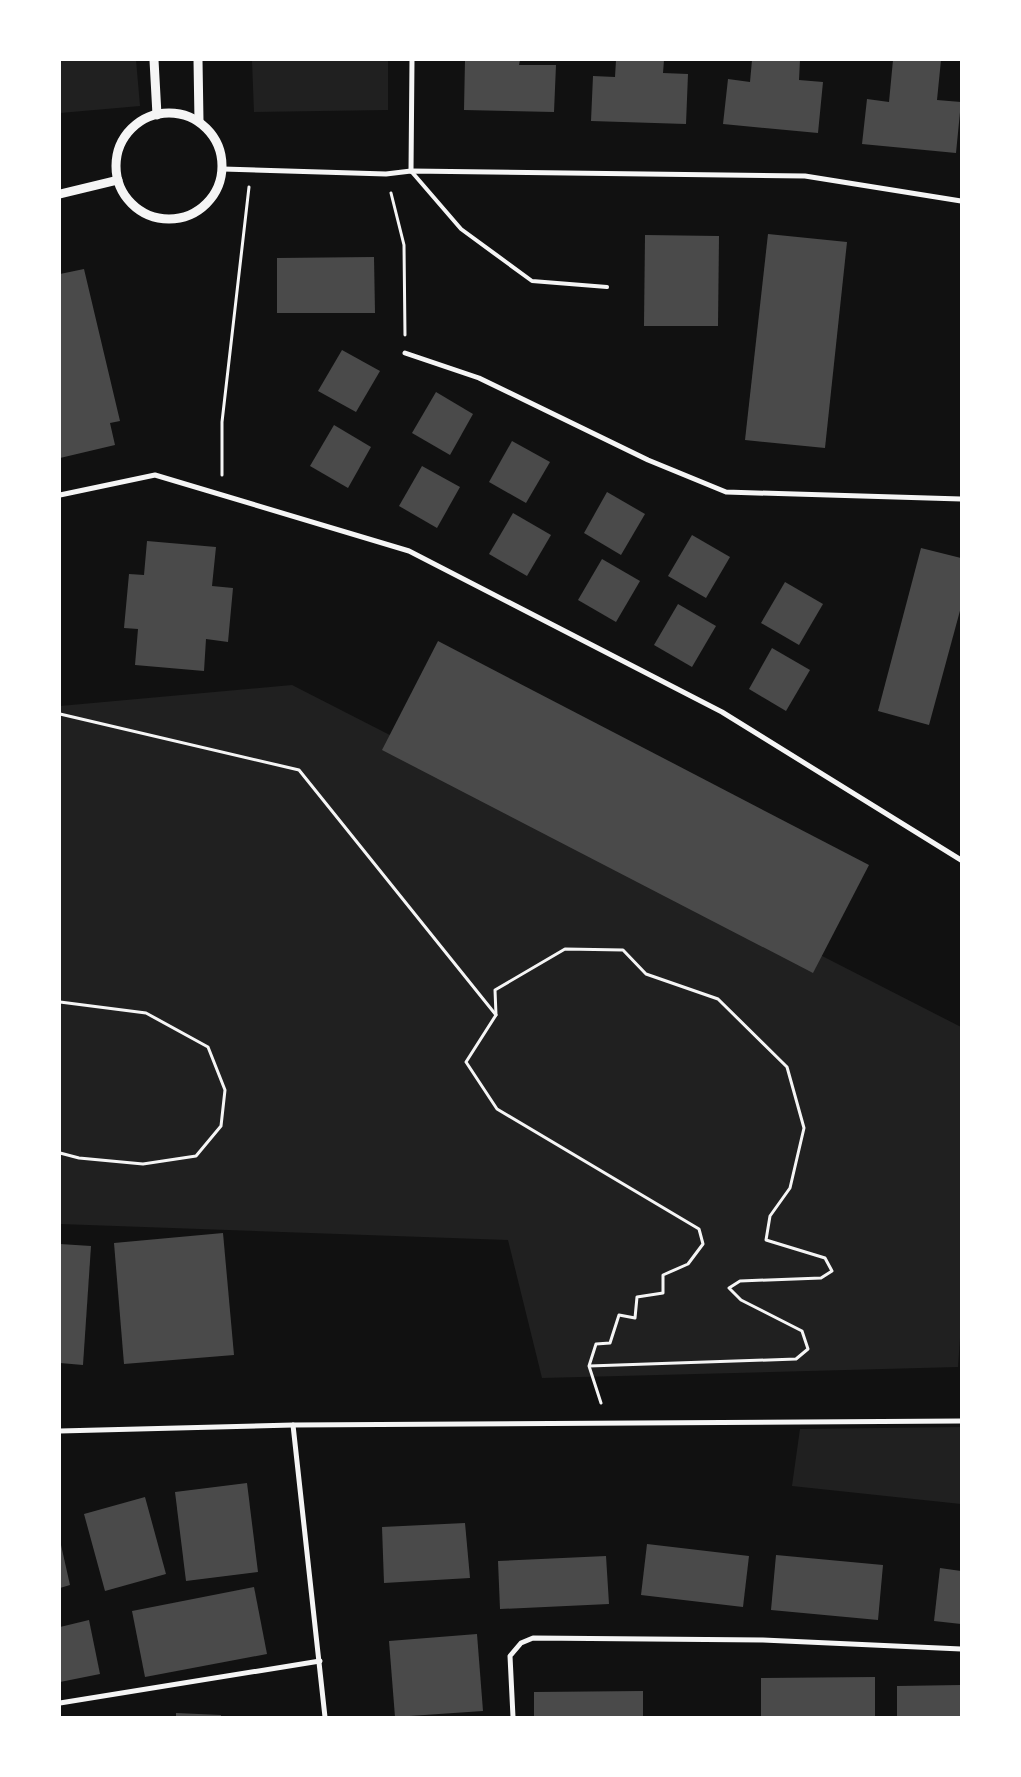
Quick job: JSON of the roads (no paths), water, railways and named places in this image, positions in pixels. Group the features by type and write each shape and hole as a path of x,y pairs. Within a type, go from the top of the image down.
{"street":[{"path":"154,60 157,115"},
{"path":"198,60 199,121"},
{"path":"412,60 412,171"},
{"path":"183,114 199,121 211,132 220,147 223,168 221,182 212,198 199,212 182,219 163,220 145,214 130,204 120,188 116,170 117,153 124,138 135,125 150,116 183,114"},
{"path":"223,168 386,174 412,171 805,176 961,201"},
{"path":"60,194 118,180"},
{"path":"405,353 479,378 648,460 726,492 961,499"},
{"path":"60,495 155,475 409,551 722,712 961,860"},
{"path":"60,1431 293,1425 961,1421"},
{"path":"293,1425 325,1717"},
{"path":"513,1717 510,1656 521,1642 533,1638 763,1640 961,1649"},
{"path":"60,1703 320,1662"}],"lane":[{"path":"412,171 461,229 532,281 608,287"}]}
